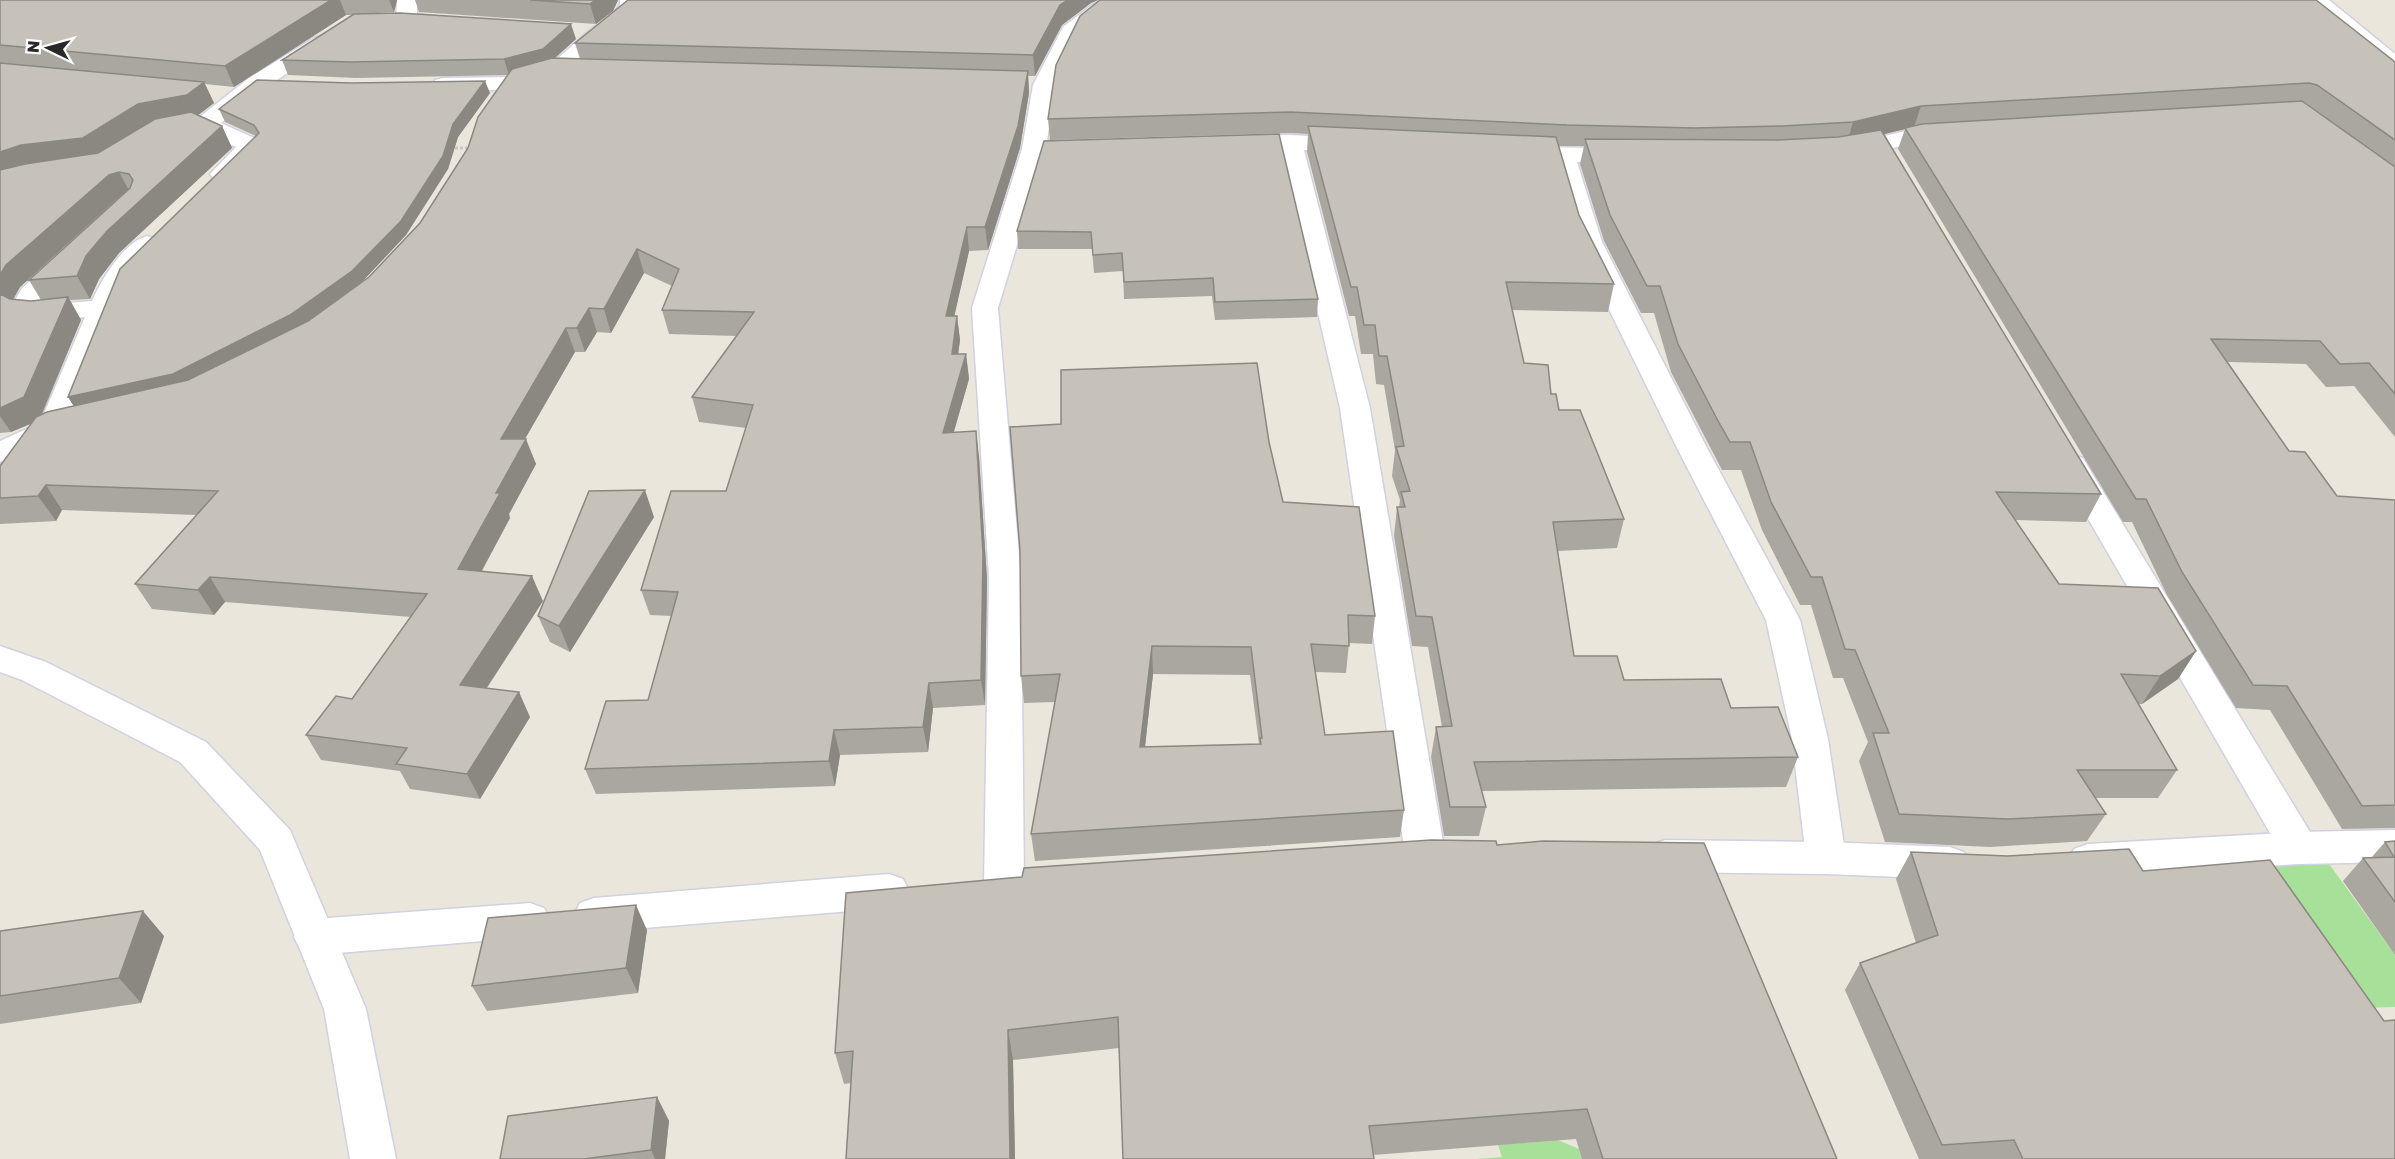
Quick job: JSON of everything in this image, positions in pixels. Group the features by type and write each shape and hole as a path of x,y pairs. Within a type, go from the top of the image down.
{"street":[{"path":"427,85 510,84 569,71 587,31 614,25 630,6 630,0"},
{"path":"1004,882 1005,579 985,308 1034,149 1033,85 1070,31 1099,9 1121,0"},
{"path":"2317,0 2395,65"},
{"path":"399,13 463,24"},
{"path":"204,190 251,145 194,126 237,91 345,27"},
{"path":"237,91 290,84"},
{"path":"460,148 472,138 510,84"},
{"path":"1823,154 1847,152 1914,136 1971,132"},
{"path":"1290,142 1355,408 1424,855"},
{"path":"1209,144 1290,142 1373,146"},
{"path":"1880,143 1898,174"},
{"path":"1034,149 1104,147"},
{"path":"1492,152 1644,157"},
{"path":"1563,155 1589,242 1692,448 1783,620 1810,739 1826,858"},
{"path":"0,452 65,425 114,280 130,261 164,229"},
{"path":"90,242 31,294 24,309 37,313 103,308"},
{"path":"2056,440 2299,848"},
{"path":"0,659 34,671 193,752 276,841 345,1009 370,1150"},
{"path":"2049,862 2299,848 2395,846"},
{"path":"1628,855 1826,858 1990,865"},
{"path":"314,937 921,889"}],"green space":[{"path":"2324,857 2395,955 2395,1007 2354,1008 2254,859"},
{"path":"1558,1140 1579,1149 1582,1159 1476,1159 1502,1157 1498,1145"}],"building":[{"path":"0,0 331,0 225,66 0,45"},
{"path":"530,0 595,0 590,4"},
{"path":"628,0 1068,0 1060,5 1033,55 575,43"},
{"path":"1100,0 2316,0 2395,62 2395,140 2317,85 2309,83 1921,106 1853,122 1783,126 1695,128 1567,125 1291,112 1048,119 1056,65 1080,16"},
{"path":"400,13 571,24 543,49 504,59 350,62 282,60 354,14"},
{"path":"552,58 1028,71 1018,126 985,227 967,227 946,316 957,316 952,354 966,354 943,433 976,431 983,554 981,680 929,683 923,727 834,730 829,761 585,769 606,701 648,700 678,592 641,590 671,491 726,491 753,405 692,397 754,312 662,310 679,269 637,249 604,309 589,308 577,328 566,328 501,439 526,439 496,493 500,493 458,569 532,576 460,685 519,692 467,774 396,764 407,748 306,735 336,696 352,699 427,594 210,577 198,590 135,584 218,491 46,485 38,496 0,498 0,466 36,417 47,412 188,380 308,321 369,277 420,223 468,148 478,117 512,69"},
{"path":"0,63 204,82 187,95 138,104 83,138 21,145 0,152"},
{"path":"257,80 351,83 485,81 453,124 443,156 401,221 352,271 290,315 173,374 68,397 120,269 259,133 254,125 219,109"},
{"path":"2302,101 2395,167 2395,394 2369,363 2340,364 2320,341 2211,339 2289,451 2305,452 2337,496 2395,500 2395,805 2362,806 2287,686 2253,685 2182,572 2146,499 2136,499 1905,128 1922,124"},
{"path":"191,112 222,126 107,231 86,256 77,276 29,280 130,188 133,180 129,174 119,172 109,175 6,265 0,275 0,170 98,153 155,119"},
{"path":"1308,126 1556,137 1579,215 1614,284 1506,282 1524,363 1548,365 1551,394 1556,394 1559,410 1580,410 1624,519 1553,522 1574,656 1617,656 1624,680 1721,679 1731,708 1778,707 1798,757 1474,762 1486,807 1450,807 1436,727 1452,726 1432,617 1416,616 1397,507 1405,507 1401,492 1410,491 1396,447 1404,446 1387,356 1379,356 1375,325 1364,325 1357,287 1351,287"},
{"path":"1881,130 2101,494 1996,492 2059,584 2158,588 2196,651 2160,676 2121,674 2177,770 2077,770 2106,814 2007,819 1899,814 1873,733 1889,733 1855,650 1845,649 1822,577 1811,577 1771,502 1750,442 1730,442 1717,419 1678,344 1660,286 1647,286 1610,215 1585,139 1778,140 1838,137"},
{"path":"1279,134 1318,299 1215,302 1213,278 1124,282 1122,253 1093,255 1091,232 1017,231 1044,141"},
{"path":"0,294 10,299 31,301 68,297 24,397 0,408"},
{"path":"1257,363 1269,442 1283,502 1359,507 1375,616 1348,615 1349,646 1311,644 1325,735 1393,731 1404,810 1031,834 1060,674 1021,676 1020,551 1010,427 1061,424 1061,370","holes":["1152,646 1251,647 1261,744 1140,747"]},
{"path":"645,490 559,626 538,616 589,491"},
{"path":"1431,840 1496,841 1497,845 1543,841 1704,843 1837,1159 1603,1159 1587,1109 1369,1126 1374,1159 1123,1159 1118,1017 1008,1030 1010,1159 846,1159 853,1051 835,1053 846,893 1022,877 1024,868"},
{"path":"2395,841 2395,902 2363,858 2394,857 2385,842"},
{"path":"2129,849 2143,871 2270,860 2384,1021 2395,1020 2395,1159 2023,1159 2014,1140 1942,1145 1860,963 1938,935 1911,852 2007,856"},
{"path":"636,905 626,968 472,986 488,918"},
{"path":"143,911 119,978 0,996 0,931"},
{"path":"657,1097 651,1150 584,1159 500,1159 508,1116"}]}
